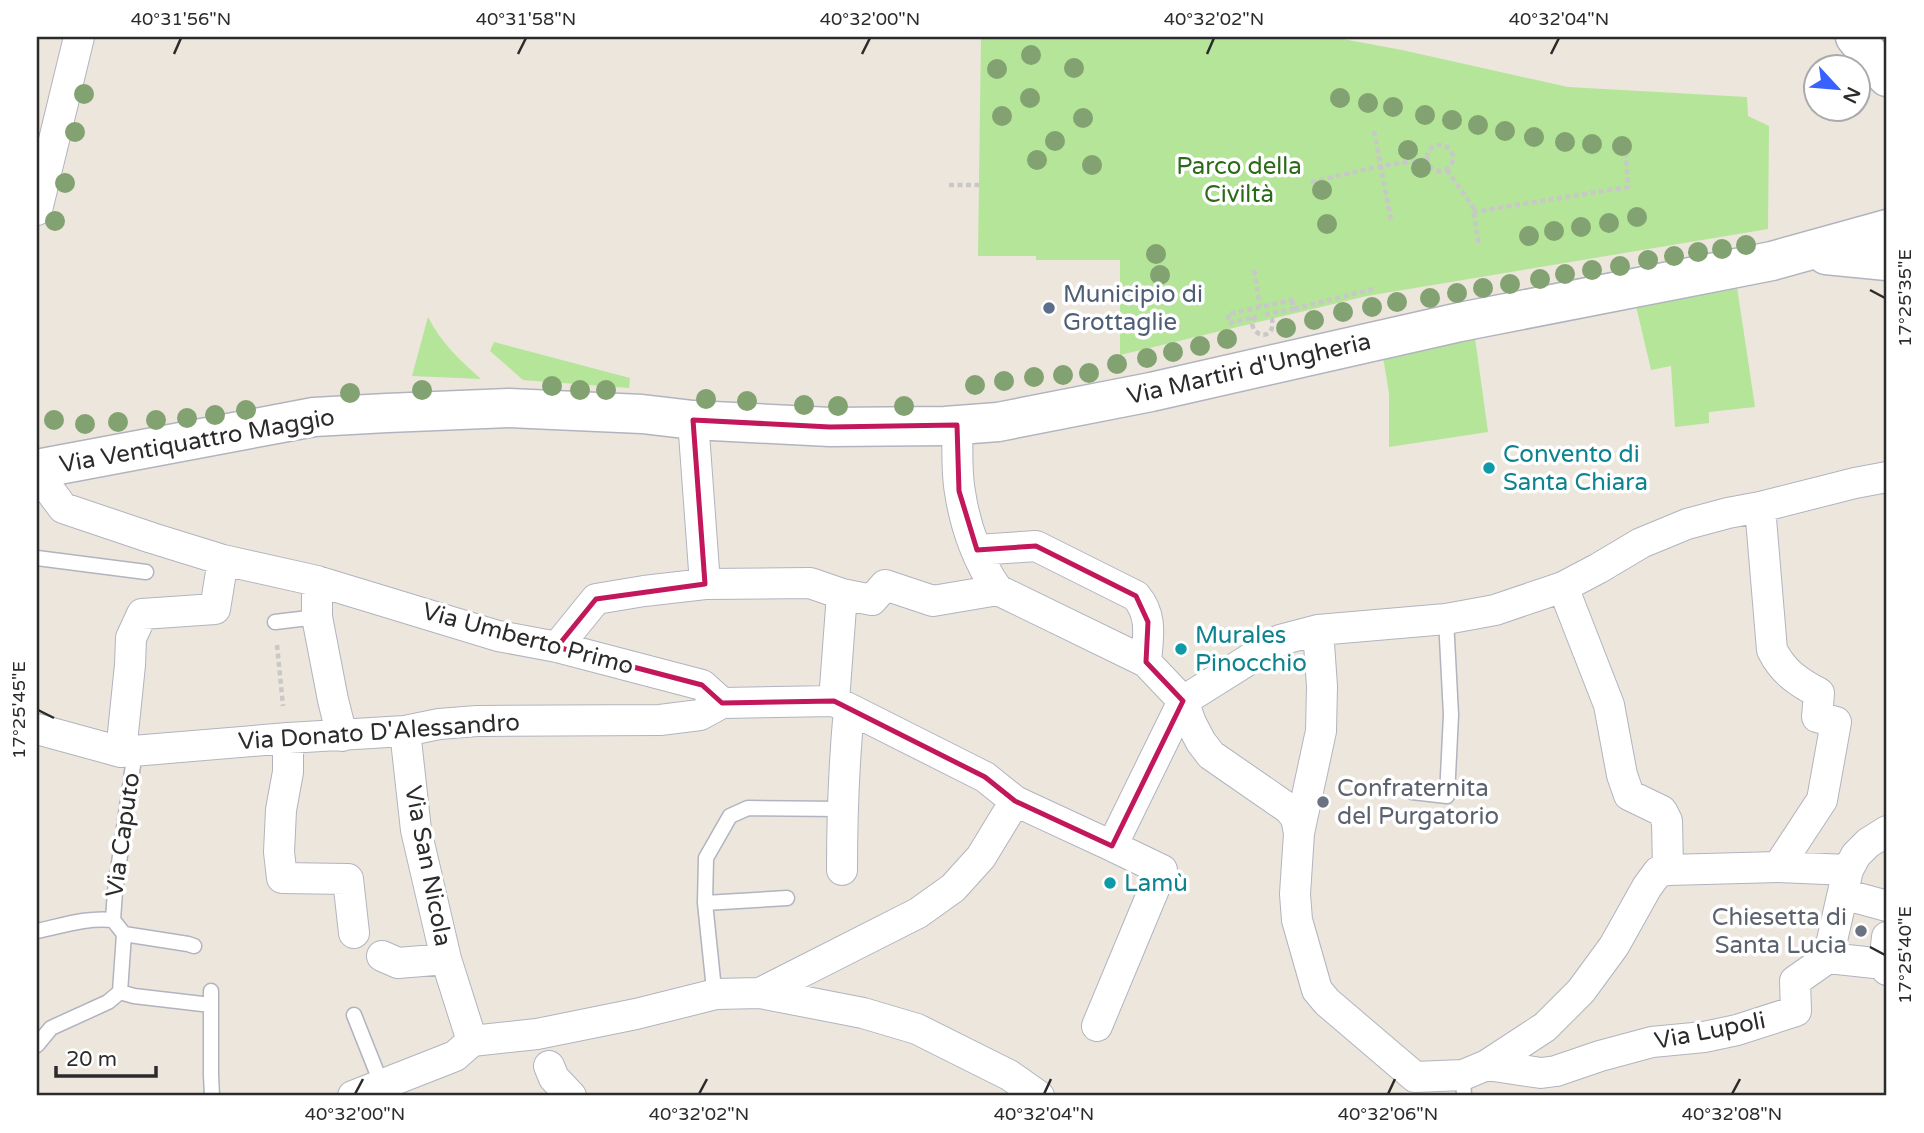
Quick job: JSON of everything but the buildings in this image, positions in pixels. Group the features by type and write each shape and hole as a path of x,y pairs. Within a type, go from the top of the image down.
{"street":[{"path":"37,209 79,37"},
{"path":"1855,37 1887,77"},
{"name":"Via Martiri d'Ungheria","path":"692,420 830,427 998,422 1151,393 1460,322 1772,261 1887,229"},
{"name":"Via Martiri d'Ungheria","path":"1800,253 1887,261"},
{"name":"Via Ventiquattro Maggio","path":"37,471 314,417 509,408 642,414 692,420"},
{"path":"692,420 705,584"},
{"path":"957,425 959,491 986,573 998,590 1146,662 1183,701 1191,723 1211,755 1289,808 1296,818 1300,833"},
{"name":"Via Umberto Primo","path":"37,471 63,508 223,560 317,581 498,636 557,647 702,685 722,703"},
{"path":"1112,846 1183,701 1280,640 1318,630 1446,619 1495,610 1563,587 1641,543 1697,522 1887,477"},
{"path":"1760,507 1772,650 1778,662 1795,680 1819,693 1817,717 1836,722 1822,800 1778,867"},
{"path":"977,550 1036,546 1136,596 1144,606 1148,622 1146,662"},
{"path":"128,751 131,638 142,614 215,610 223,560"},
{"path":"317,581 317,617 342,736"},
{"path":"557,647 596,599 644,591 705,584 810,583 842,594 872,600 885,585 933,601 998,590"},
{"path":"1563,587 1609,705 1622,775 1629,795 1662,811 1667,821 1668,870"},
{"path":"842,594 842,870"},
{"path":"1318,630 1322,686 1321,732 1300,833 1295,894 1297,920 1317,990 1408,1087"},
{"path":"722,703 842,705 985,777 1015,801 1162,870 1097,1026"},
{"name":"Via Donato D'Alessandro","path":"37,729 128,751 405,731 439,724 477,721 660,720 700,715 722,703"},
{"name":"Via San Nicola","path":"405,731 416,830 446,960 472,1041"},
{"path":"288,738 288,772 281,810 279,852 282,878 348,879 354,933"},
{"path":"1156,756 1168,744 1180,738 1201,742"},
{"path":"760,993 918,913 953,888 981,857 1015,801"},
{"path":"1886,957 1828,958 1845,882 1856,855 1868,843 1887,831"},
{"path":"1471,1079 1545,1027 1581,991 1614,946 1658,872 1778,867 1845,882 1887,906"},
{"name":"Via San Nicola","path":"382,956 398,963 446,960"},
{"name":"Via Lupoli","path":"1408,1087 1541,1073 1556,1075 1600,1056 1652,1042 1737,1030 1796,1011 1795,981 1828,958"},
{"path":"353,1096 383,1091 455,1056 472,1041 550,1069 636,1014 716,994 760,993 863,1013 917,1029 1009,1075 1039,1096"}],"lane":[{"path":"37,558 146,572"},
{"path":"275,622 317,617"},
{"path":"1412,792 1447,796 1451,715 1446,619"},
{"name":"Via Caputo","path":"128,751 113,920 124,934 194,946"},
{"path":"716,994 705,903 706,858 730,816 748,808 842,809"},
{"path":"705,903 787,898"},
{"name":"Via Caputo","path":"37,931 79,922 113,920"},
{"path":"37,1045 51,1028 108,1002 120,992 124,934"},
{"path":"120,992 134,996 211,998 212,1096"},
{"path":"354,1015 383,1091"}],"path":[{"path":"1374,131 1391,220"},
{"path":"1440,145 1452,151 1454,159 1447,170 1435,171 1428,165 1427,159 1431,148 1440,145"},
{"path":"1473,212 1628,187 1626,155"},
{"path":"1311,182 1427,159"},
{"path":"1447,170 1473,207 1479,246"},
{"path":"949,185 979,185"},
{"path":"1254,270 1260,306"},
{"path":"1294,309 1292,300 1260,306 1228,314 1229,323 1255,317 1254,330 1266,335 1273,327 1272,319 1267,314 1294,309 1373,289"},
{"path":"275,622 288,738"}],"highlighted area":[{"path":"693,420 830,427 957,425 959,491 977,550 1036,546 1136,596 1148,622 1146,662 1183,701 1112,846 1015,801 985,777 834,701 722,703 702,685 557,647 596,599 705,584"}],"green space":[{"name":"Parco della Civiltà","path":"981,37 1332,37 1568,87 1747,97 1748,116 1769,126 1768,229 1367,296 1120,355 1120,260 1036,260 1036,256 978,256"},
{"path":"1737,287 1755,407 1709,412 1709,423 1675,427 1671,366 1651,370 1636,306"},
{"path":"428,317 445,343 481,379 412,376"},
{"path":"1475,338 1488,432 1389,447 1389,393 1383,357"},
{"path":"494,342 630,378 629,388 523,380 490,351"}],"place":[{"name":"Municipio di Grottaglie","path":"1049,308"},
{"name":"Convento di Santa Chiara","path":"1489,468"},
{"name":"Murales Pinocchio","path":"1181,649"},
{"name":"Confraternita del Purgatorio","path":"1323,802"},
{"name":"Lamù","path":"1110,883"},
{"name":"Chiesetta di Santa Lucia","path":"1861,931"}]}
